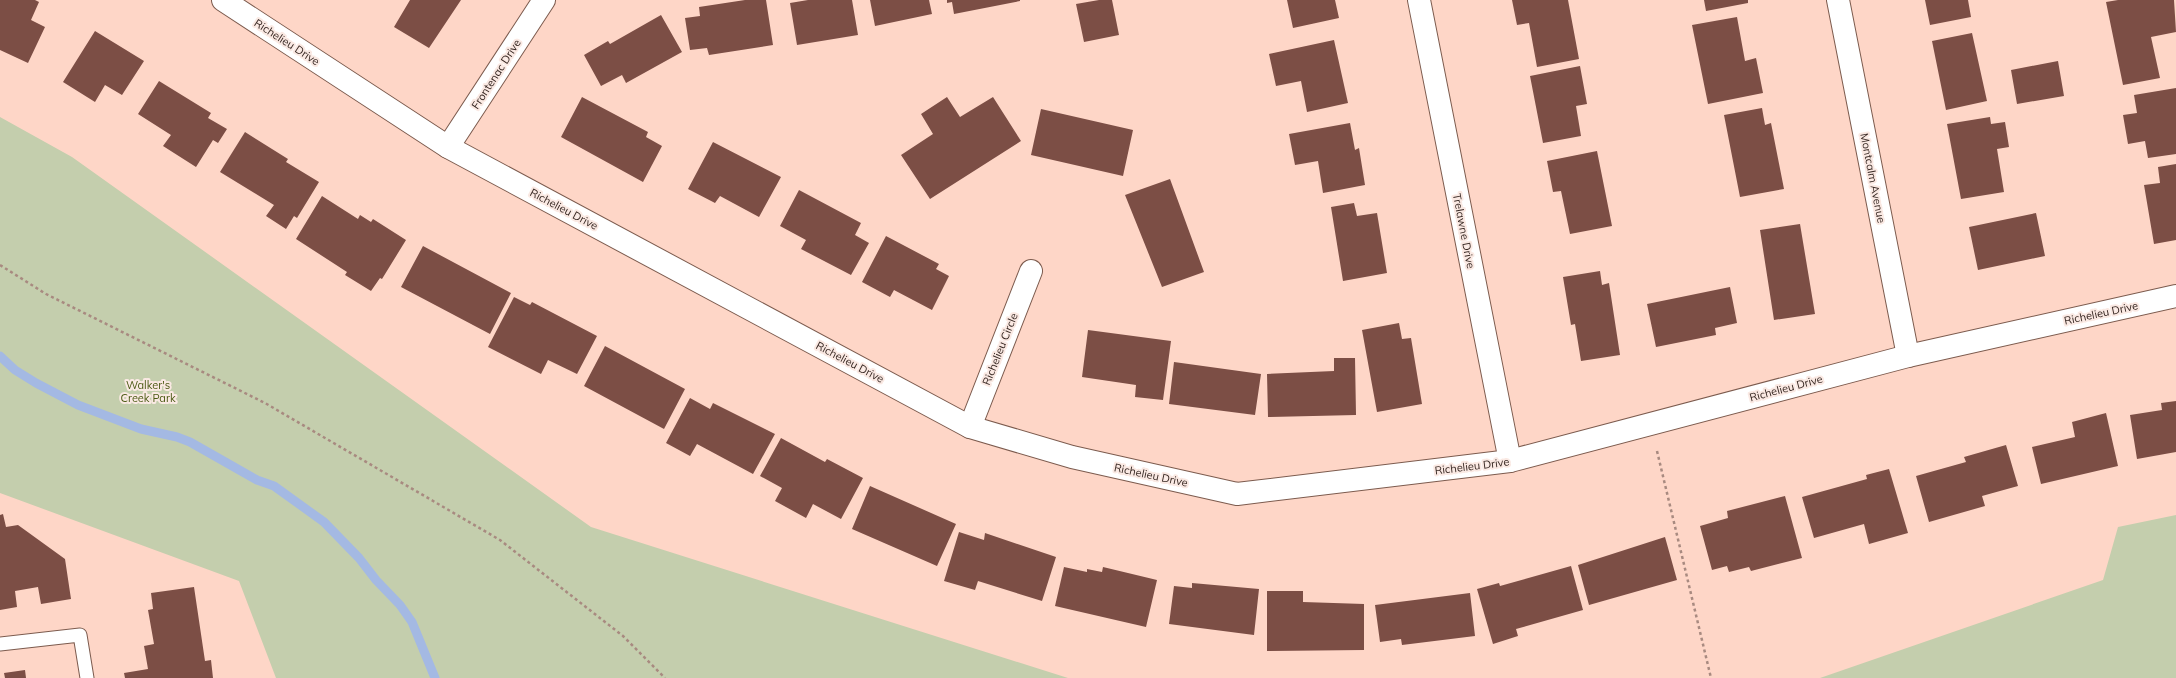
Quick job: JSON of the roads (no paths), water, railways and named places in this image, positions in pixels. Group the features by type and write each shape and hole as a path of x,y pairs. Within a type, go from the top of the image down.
{"street":[{"name":"Richelieu Drive","path":"223,0 448,147 970,426 1072,458 1236,494 1510,461 1908,356 2176,296"},
{"name":"Frontenac Drive","path":"448,147 544,0"},
{"name":"Trelawne Drive","path":"1419,0 1510,461"},
{"name":"Montcalm Avenue","path":"1838,0 1908,356"},
{"name":"Richelieu Circle","path":"970,426 1031,271"}],"lane":[{"path":"0,644 80,635 87,678"}],"waterway":[{"path":"0,356 15,370 78,405 141,429 177,437 190,442 257,480 274,486 324,522 359,558 376,580 400,605 412,622 435,678"}],"park label":[{"name":"Walker's Creek Park","path":"148,391"}]}
